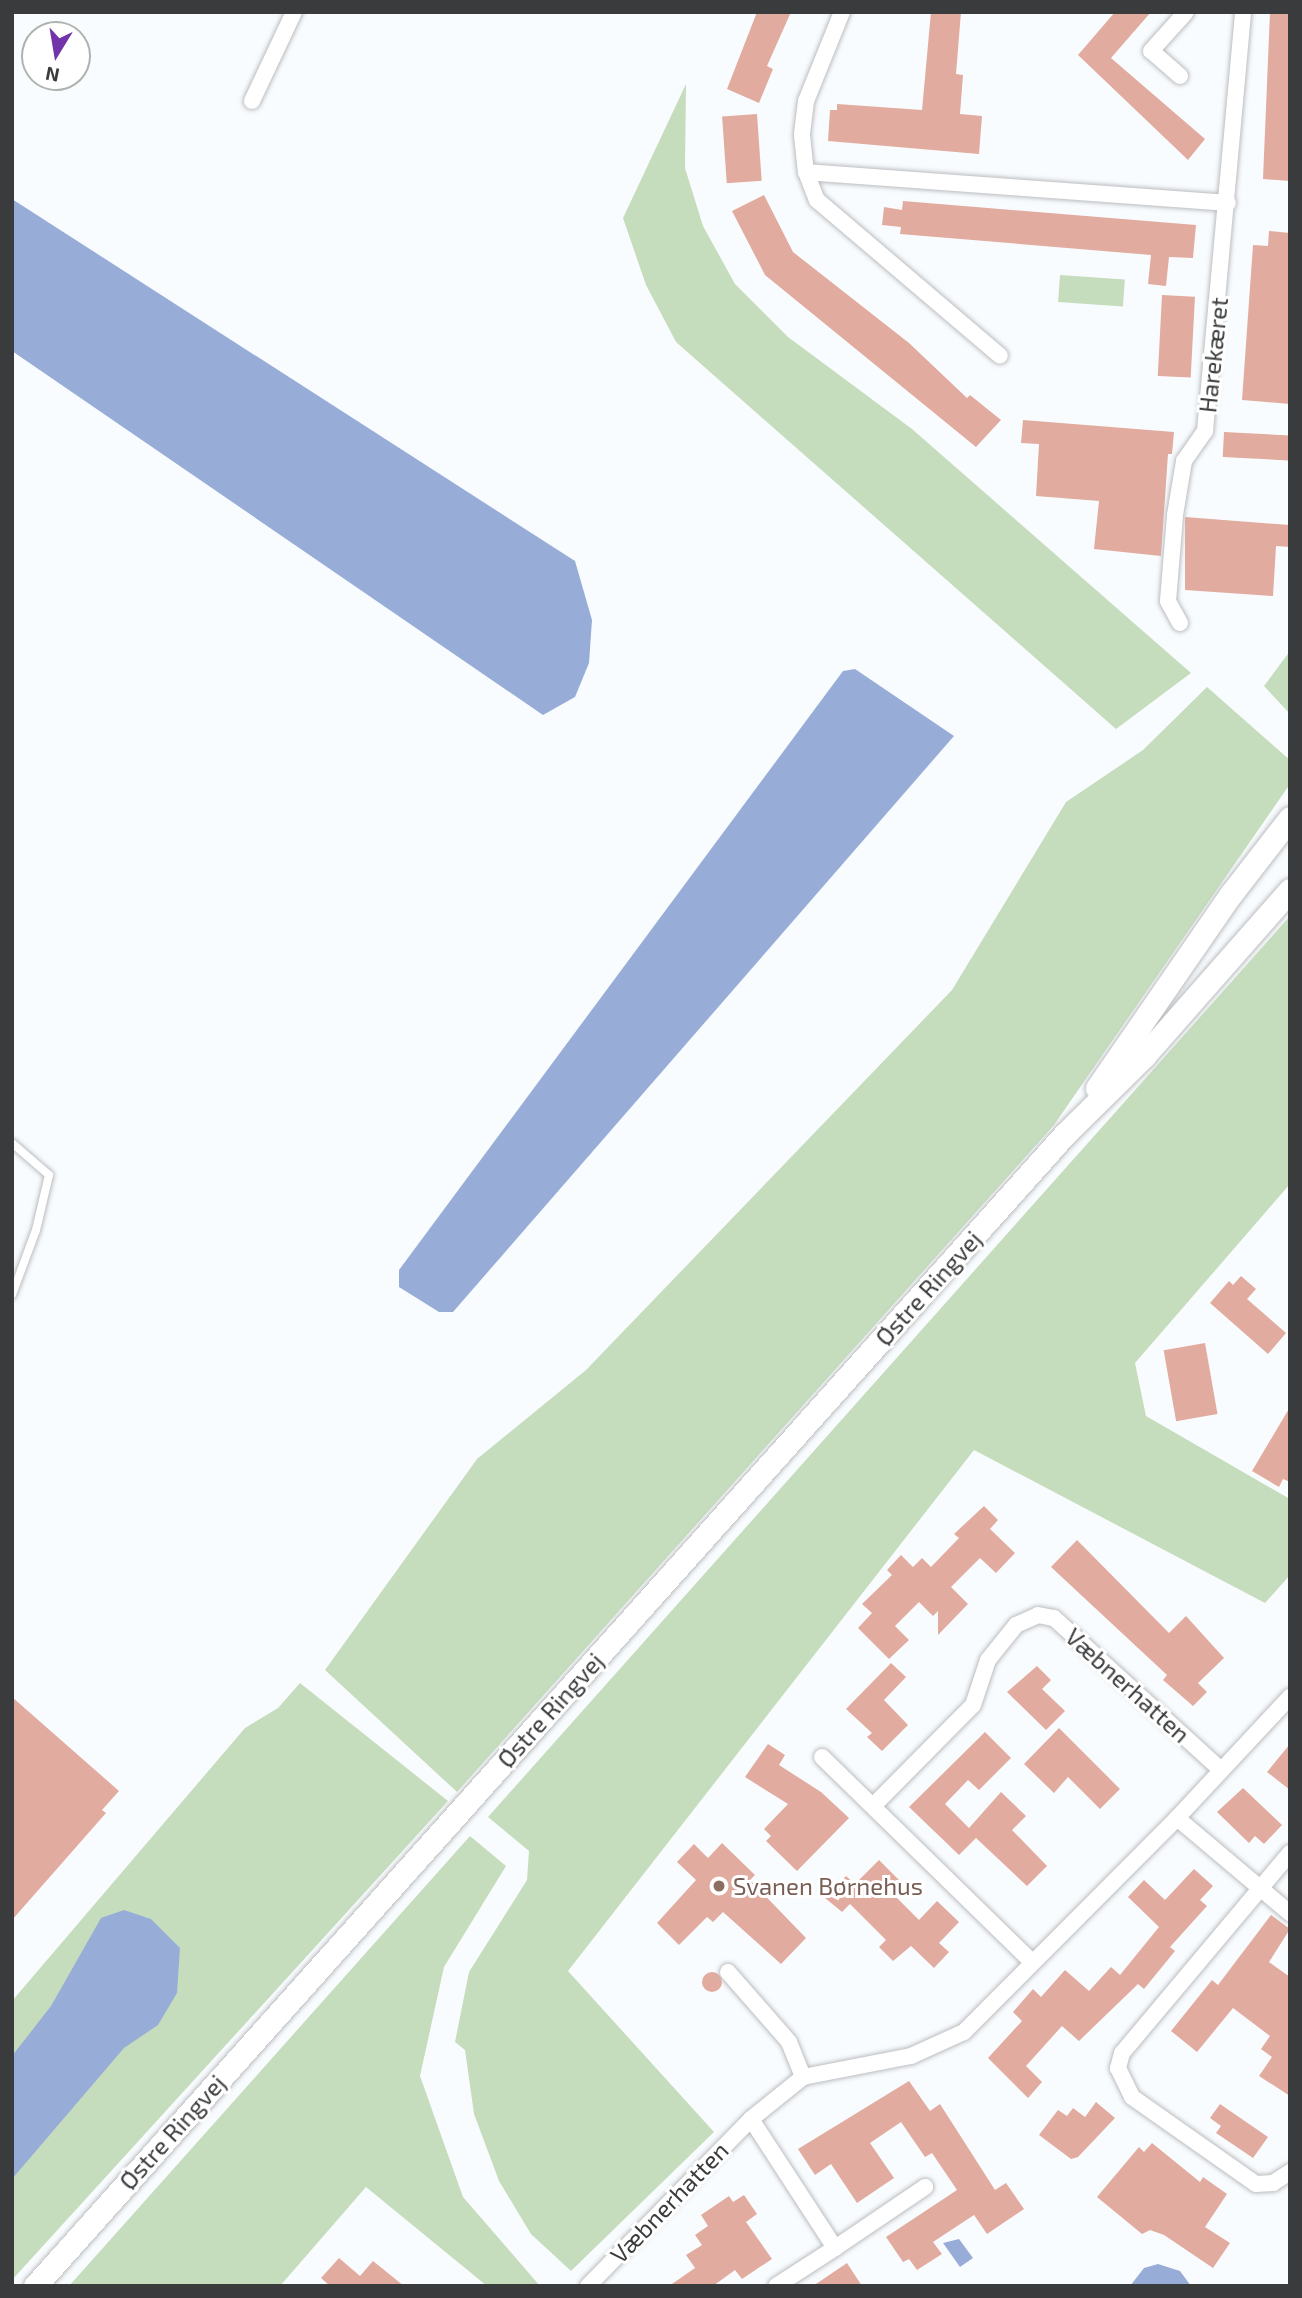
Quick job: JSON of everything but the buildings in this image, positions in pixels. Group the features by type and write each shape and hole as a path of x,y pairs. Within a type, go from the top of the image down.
{"main road":[{"name":"Østre Ringvej","path":"1065,1134 1231,894 1290,818"},
{"name":"Østre Ringvej","path":"35,2286 1065,1134 1144,1056 1290,890"}],"street":[{"path":"252,101 294,12"},
{"path":"842,12 806,101 802,135 806,172 817,200 1000,356"},
{"path":"1180,76 1151,51 1186,12"},
{"name":"Harekæret","path":"1180,623 1168,601 1175,515 1184,461 1205,431 1228,203 1243,12"},
{"path":"806,172 1228,203"},
{"name":"Væbnerhatten","path":"873,1806 974,1705 988,1660 1016,1625 1038,1615 1054,1618 1220,1769"},
{"name":"Væbnerhatten","path":"588,2286 751,2119 803,2077 911,2056 964,2032 1031,1961 1177,1818 1220,1769 1290,1698"},
{"path":"822,1757 1031,1961"},
{"path":"1177,1818 1259,1891 1290,1913"},
{"path":"1290,1853 1122,2053 1118,2068 1132,2097 1256,2184 1273,2183 1290,2172"},
{"path":"728,1972 789,2042 803,2077"},
{"name":"Væbnerhatten","path":"751,2119 835,2248"},
{"path":"776,2286 925,2187"}],"lane":[{"path":"12,1143 50,1175 36,1230 12,1295"}],"green space":[{"path":"686,84 685,168 703,226 735,284 788,337 912,429 1191,673 1116,729 676,342 646,285 623,218"},
{"path":"1060,275 1125,280 1123,306 1058,302"},
{"path":"1290,651 1290,714 1264,686"},
{"path":"1207,687 1290,760 1290,784 1054,1125 457,1792 325,1670 477,1459 586,1370 952,990 1066,802 1143,750"},
{"path":"1290,916 1290,1184 1135,1363 1146,1416 1290,1499 1290,1575 1265,1603 974,1450 568,1971 714,2132 571,2271 531,2234 499,2181 474,2114 465,2050 455,2042 469,1972 527,1880 529,1851 488,1817"},
{"path":"300,1683 448,1801 12,2280 12,2001 245,1728 278,1708"},
{"path":"470,1836 506,1866 444,1967 420,2076 463,2197 540,2286 487,2286 366,2187 280,2286 69,2286"}],"water":[{"path":"12,199 575,561 592,620 589,663 575,697 543,715 12,351"},
{"path":"855,669 954,736 453,1312 439,1312 399,1287 399,1270 843,671"},
{"path":"124,1910 151,1919 180,1948 177,1993 158,2025 124,2048 12,2179 12,2056 51,2006 101,1918"},
{"path":"959,2239 973,2258 960,2267 943,2243"},
{"path":"1158,2264 1180,2271 1191,2286 1130,2286 1144,2268"}],"place":[{"name":"Svanen Børnehus","path":"719,1886"}]}
